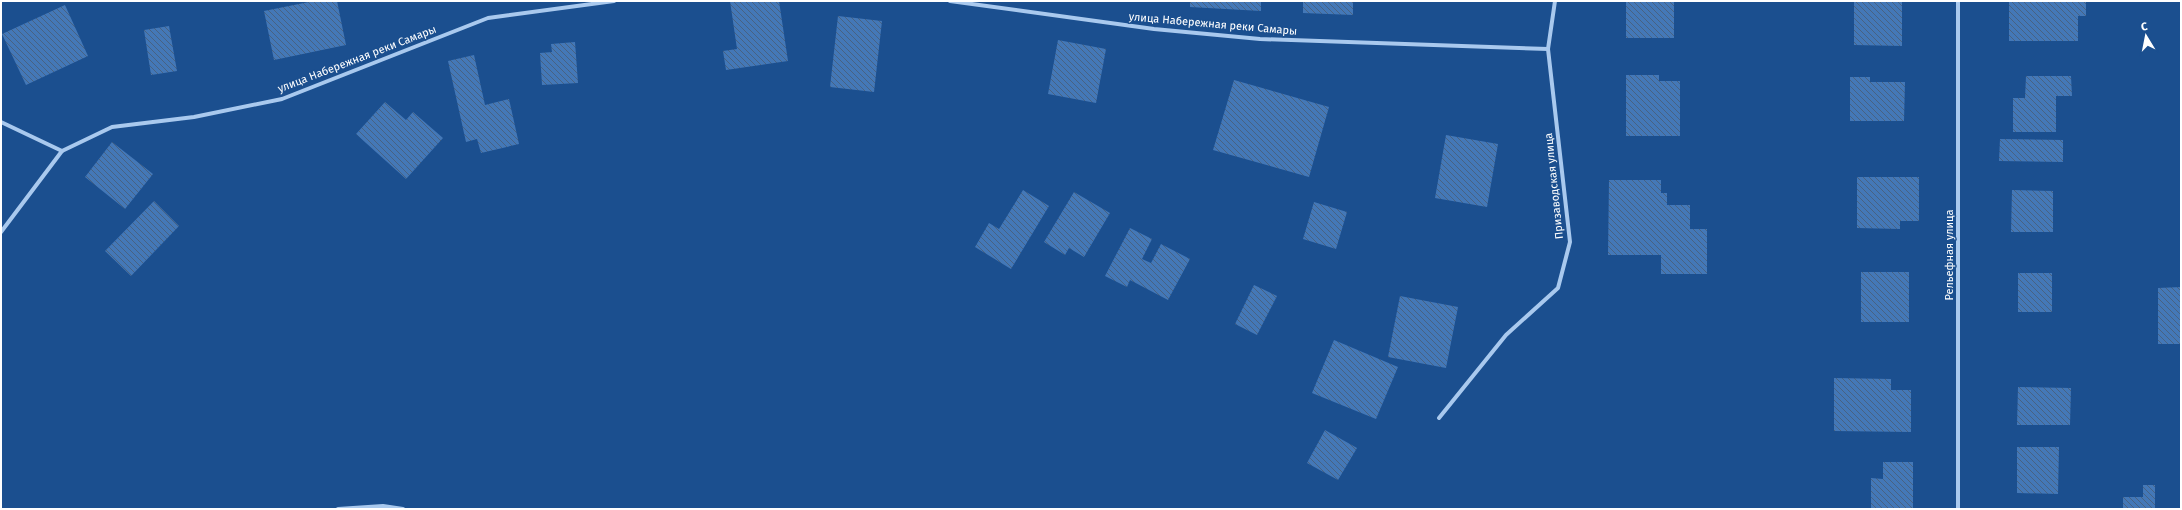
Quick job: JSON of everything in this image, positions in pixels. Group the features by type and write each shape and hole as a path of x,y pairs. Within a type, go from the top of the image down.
{"street":[{"name":"улица Набережная реки Самары","path":"1,232 62,151 112,127 194,117 282,99 488,18 614,1"},
{"name":"улица Набережная реки Самары","path":"950,1 1138,27 1260,40 1548,49"},
{"name":"Призаводская улица","path":"1439,418 1506,335 1558,288 1570,242 1548,49 1555,1"},
{"name":"Рельефная улица","path":"1958,1 1958,509"},
{"path":"1,122 62,151"},
{"path":"338,509 382,506 403,509"}],"building":[{"path":"314,1 337,1 346,45 274,60 264,11"},
{"path":"730,1 779,1 788,61 726,70 723,51 737,49"},
{"path":"1190,1 1261,1 1261,11 1190,7"},
{"path":"1303,1 1353,1 1353,15 1303,13"},
{"path":"1626,1 1674,1 1674,38 1626,38"},
{"path":"1854,1 1902,1 1902,46 1854,45"},
{"path":"2009,1 2086,1 2086,16 2078,16 2078,41 2009,41"},
{"path":"65,5 88,56 26,85 2,34"},
{"path":"838,16 882,21 874,92 830,87"},
{"path":"169,26 177,71 151,75 144,30"},
{"path":"1058,40 1106,49 1096,103 1048,94"},
{"path":"575,42 578,83 542,85 540,53 552,52 551,44"},
{"path":"474,55 485,105 509,99 519,144 481,153 477,139 466,142 448,61"},
{"path":"1626,75 1659,75 1659,81 1680,81 1680,136 1626,136"},
{"path":"2026,76 2071,76 2072,96 2056,96 2056,132 2013,132 2013,98 2025,98"},
{"path":"1850,77 1870,77 1870,82 1905,82 1904,121 1850,121"},
{"path":"1234,80 1329,107 1309,177 1213,150"},
{"path":"385,102 406,120 413,112 443,138 406,179 356,134"},
{"path":"1446,135 1498,144 1487,207 1435,198"},
{"path":"2000,139 2063,140 2063,162 1999,161"},
{"path":"112,142 153,174 125,209 85,177"},
{"path":"1857,177 1919,177 1919,221 1900,221 1900,229 1857,228"},
{"path":"1609,180 1661,180 1661,193 1667,193 1667,205 1690,205 1690,229 1707,229 1707,274 1661,274 1661,255 1608,255"},
{"path":"1023,190 1049,206 1011,269 975,247 989,223 999,229"},
{"path":"2012,190 2053,191 2053,232 2011,232"},
{"path":"1074,192 1110,213 1084,257 1069,248 1065,255 1044,242"},
{"path":"154,201 179,226 131,276 105,251"},
{"path":"1314,202 1347,212 1336,249 1303,239"},
{"path":"1130,228 1152,239 1142,259 1151,263 1161,244 1190,259 1168,300 1130,280 1127,287 1105,276"},
{"path":"1861,272 1909,272 1909,322 1861,322"},
{"path":"2018,273 2052,273 2052,312 2018,312"},
{"path":"1254,285 1277,296 1257,335 1235,324"},
{"path":"2181,287 2181,344 2158,344 2158,288"},
{"path":"1400,296 1458,307 1446,368 1388,357"},
{"path":"1334,340 1398,367 1376,419 1312,393"},
{"path":"1834,378 1891,379 1891,390 1911,390 1911,432 1834,431"},
{"path":"2018,387 2071,388 2070,425 2017,425"},
{"path":"1325,430 1357,448 1338,480 1307,463"},
{"path":"2017,447 2059,447 2058,494 2017,493"},
{"path":"1883,462 1913,462 1913,509 1871,509 1871,478 1883,479"},
{"path":"2143,485 2155,485 2155,509 2123,509 2123,497 2143,497"}]}
